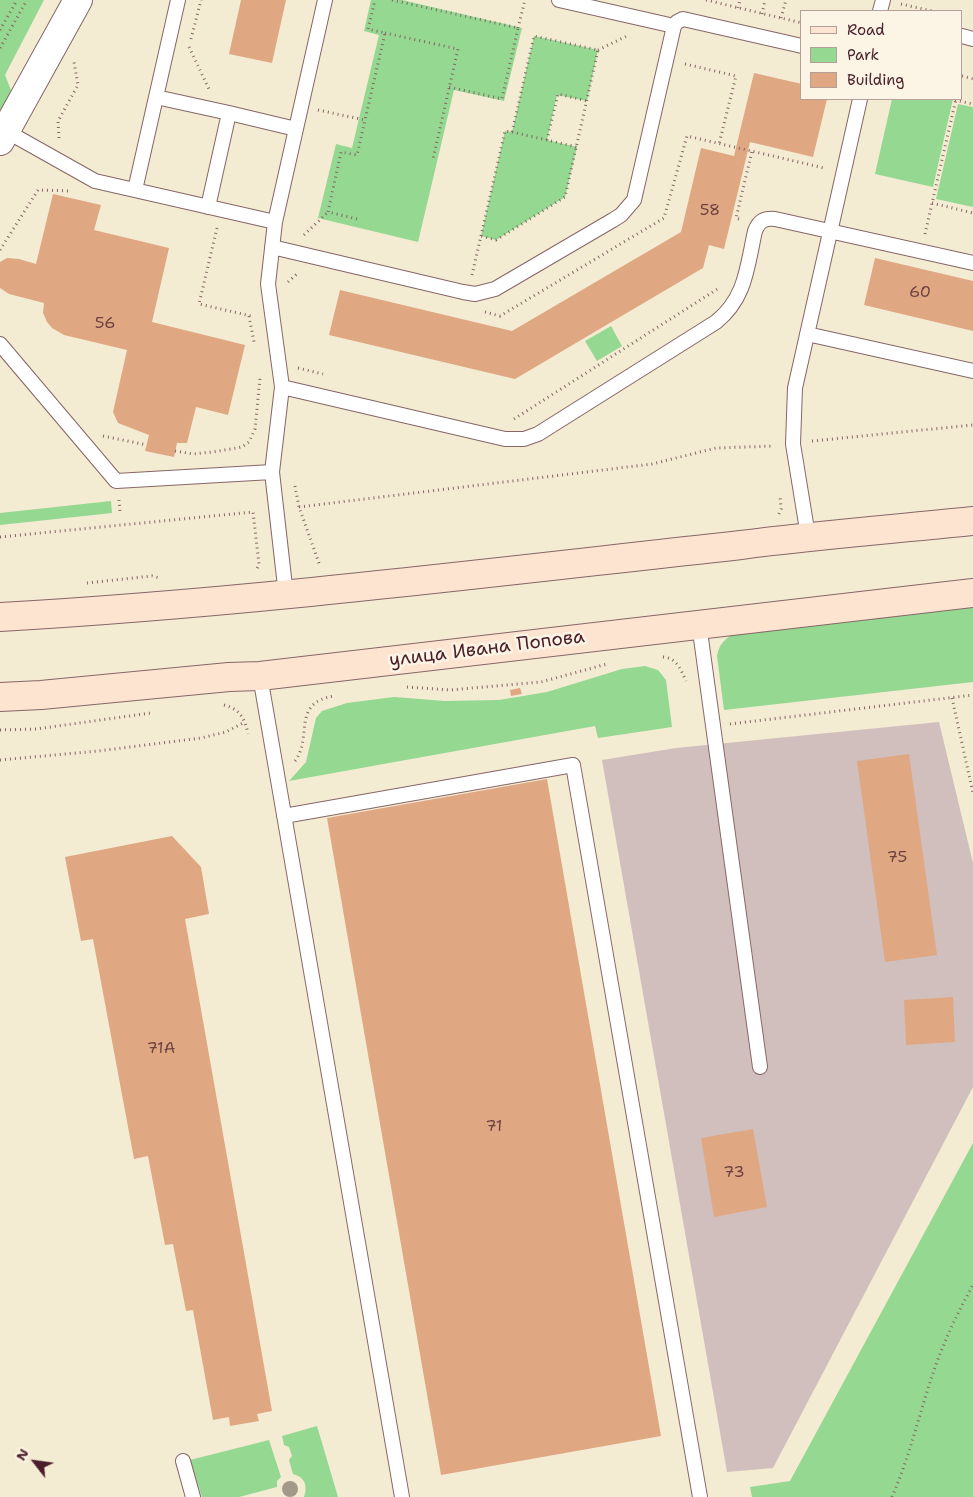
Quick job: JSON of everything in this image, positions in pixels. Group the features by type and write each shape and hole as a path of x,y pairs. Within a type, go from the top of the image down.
{"main road":[{"path":"0,617 286,595 808,536 886,530 973,520"},
{"name":"улица Ивана Попова","path":"0,697 260,676 973,593"}],"street":[{"path":"3,136 78,0"}],"lane":[{"path":"135,190 178,0"},
{"path":"286,595 272,472 282,387 268,284 275,222 325,0"},
{"path":"559,0 674,26"},
{"path":"272,247 468,293 483,293 614,220 634,200 674,26 677,22 682,19 800,46"},
{"path":"156,97 296,129"},
{"path":"808,536 793,444 795,388 860,100"},
{"path":"214,208 229,113"},
{"path":"3,136 95,181 275,222"},
{"path":"282,387 506,439 524,439 538,434 716,322 727,313 736,301 742,288 755,231 759,223 767,218 973,263"},
{"path":"807,334 973,371"},
{"path":"0,344 116,481 272,472"},
{"path":"699,624 760,1068"},
{"path":"260,676 402,1497"},
{"path":"284,816 573,765 700,1497"},
{"path":"183,1462 193,1497"}],"path":[{"path":"0,30 17,0"},
{"path":"0,48 28,0"},
{"path":"187,57 201,0"},
{"path":"375,0 368,29 458,49 433,159"},
{"path":"392,0 518,28"},
{"path":"449,87 502,99 525,0"},
{"path":"706,0 800,23"},
{"path":"738,8 740,0"},
{"path":"762,14 765,0"},
{"path":"781,18 786,0"},
{"path":"899,4 927,10"},
{"path":"288,251 328,212 341,152 357,155 385,33"},
{"path":"481,236 496,240 565,197 598,50 534,36 512,132"},
{"path":"189,47 211,92 203,90"},
{"path":"60,144 58,121 78,85 73,56"},
{"path":"682,63 736,76 719,144 826,168"},
{"path":"547,140 558,94 587,101"},
{"path":"924,237 955,100 973,104"},
{"path":"301,106 365,120"},
{"path":"468,293 505,131 576,147"},
{"path":"743,220 736,218 752,151"},
{"path":"0,250 38,190 76,191"},
{"path":"932,203 973,212"},
{"path":"214,208 199,304 273,322"},
{"path":"328,212 357,219"},
{"path":"508,420 516,419 724,285"},
{"path":"249,316 255,345"},
{"path":"294,367 324,374"},
{"path":"175,451 193,454 213,452 242,447 249,442 256,429 260,374"},
{"path":"804,442 973,425"},
{"path":"300,507 652,464 716,448 776,446"},
{"path":"0,537 252,512 259,564 255,573"},
{"path":"83,583 152,576 169,580"},
{"path":"659,657 667,657 678,664 687,683"},
{"path":"398,687 450,690 541,682 615,662"},
{"path":"278,783 300,755 305,720 312,705 320,699 338,695"},
{"path":"726,725 973,695"},
{"path":"952,698 973,793"},
{"path":"220,705 227,705 240,712 245,722 249,739"},
{"path":"0,730 36,729 154,712"},
{"path":"0,760 98,751 201,738 226,732 245,722"},
{"path":"892,1497 905,1465 937,1363 954,1319 973,1285"}],"shaded area":[{"path":"939,722 973,863 973,1087 773,1468 727,1472 602,760 676,748"}],"green space":[{"path":"0,0 44,0 5,75 14,98 0,121"},
{"path":"371,0 402,0 522,28 504,101 454,90 418,242 318,218 336,144 352,148 379,35 364,31"},
{"path":"534,36 598,50 587,101 557,95 547,140 577,147 565,197 496,240 481,236 505,131 512,132"},
{"path":"892,100 953,100 933,187 875,174"},
{"path":"958,104 973,107 973,207 936,199"},
{"path":"611,326 622,346 597,361 585,341"},
{"path":"111,501 112,513 0,525 0,513"},
{"path":"973,606 973,682 724,710 717,656 722,644 731,635"},
{"path":"645,666 658,670 666,680 672,727 598,738 595,726 289,781 306,762 316,718 322,711 347,703 394,697 445,701 499,700 547,692 622,669"},
{"path":"973,1143 973,1497 752,1497 750,1487 790,1481"},
{"path":"317,1426 338,1497 304,1497 306,1489 304,1482 300,1477 293,1474 289,1460 292,1456 289,1447 284,1445 282,1436"},
{"path":"269,1440 281,1477 277,1481 277,1487 239,1497 202,1497 190,1460"}],"building":[{"path":"241,0 286,0 272,63 229,54"},
{"path":"754,73 800,84 800,100 827,100 813,157 750,142 724,249 709,245 703,268 515,379 329,335 340,290 512,331 681,232 701,148 734,156"},
{"path":"53,194 101,205 94,230 169,248 152,322 245,345 228,415 196,407 187,443 177,443 174,457 145,451 149,435 118,423 113,412 127,350 64,335 52,328 47,322 43,313 44,303 9,294 0,288 0,262 7,258 36,264"},
{"path":"875,258 973,281 973,331 864,305"},
{"path":"520,688 522,694 511,696 510,690"},
{"path":"909,754 937,955 885,962 857,761"},
{"path":"547,779 661,1436 441,1475 327,818"},
{"path":"172,836 201,867 209,914 185,919 272,1411 257,1414 259,1421 230,1426 229,1417 213,1420 193,1310 186,1311 173,1244 165,1245 148,1156 134,1159 93,939 81,941 65,857"},
{"path":"953,997 955,1042 906,1045 904,1000"},
{"path":"753,1129 767,1207 714,1217 701,1138"}]}
